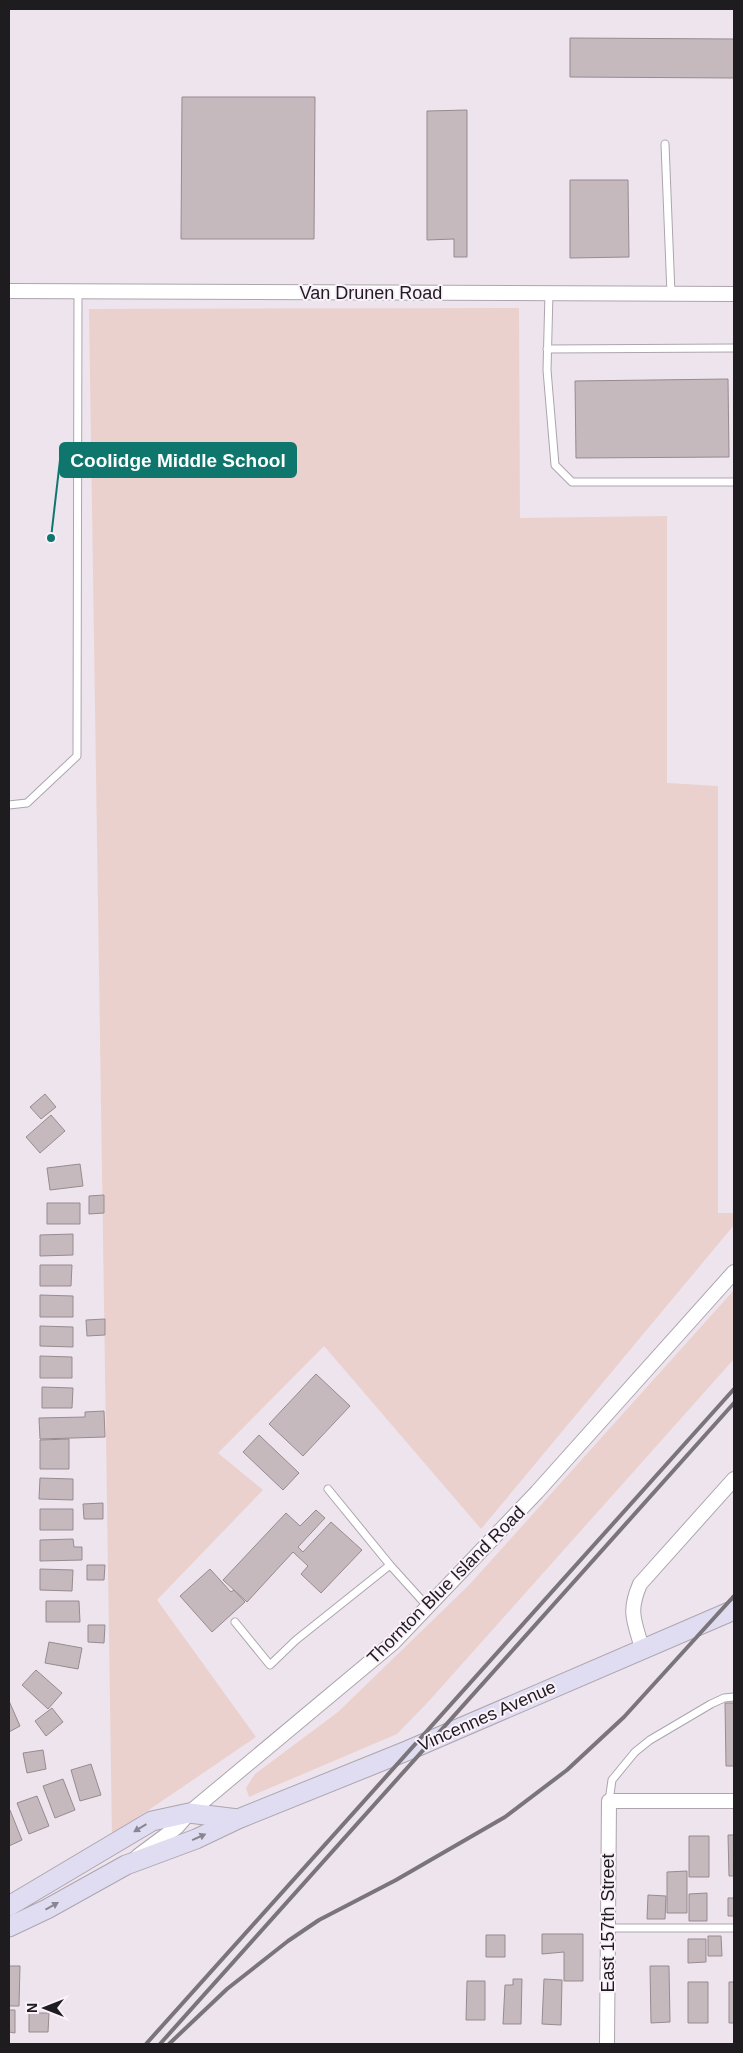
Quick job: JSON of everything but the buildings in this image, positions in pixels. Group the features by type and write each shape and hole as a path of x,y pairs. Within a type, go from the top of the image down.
{"street":[{"name":"Van Drunen Road","path":"9,291 734,294"},
{"name":"Thornton Blue Island Road","path":"126,1865 177,1827 189,1813 394,1642 537,1492 734,1272"},
{"path":"642,1648 633,1619 632,1602 640,1584 734,1479"},
{"name":"Vincennes Avenue","path":"9,1927 47,1909 126,1865 196,1839 238,1819 409,1750 734,1610"},
{"path":"609,1801 734,1800"},
{"name":"East 157th Street","path":"608,2044 609,1801"},
{"name":"Vincennes Avenue","path":"9,1906 152,1821 189,1813 238,1819"}],"lane":[{"path":"665,144 671,294"},
{"path":"9,805 27,803 77,756 78,292"},
{"path":"548,293 547,370 555,465 572,482 734,482"},
{"path":"547,349 734,348"},
{"path":"328,1489 390,1565 428,1607"},
{"path":"235,1622 270,1664 296,1640 390,1565"},
{"path":"609,1801 612,1780 635,1752 650,1740 711,1704 724,1698 734,1697"},
{"path":"608,1928 734,1928"}],"shaded area":[{"path":"519,308 520,518 667,516 667,783 718,786 718,1213 734,1213 734,1225 481,1529 324,1346 218,1453 263,1490 157,1600 256,1737 112,1835 89,309"},
{"path":"734,1290 734,1359 429,1701 397,1734 249,1797 246,1788 255,1774 338,1712 470,1584"}],"railway":[{"path":"146,2044 734,1389"},
{"path":"160,2044 734,1403"},
{"path":"169,2044 227,1989 288,1941 319,1920 396,1880 505,1817 567,1770 624,1717 734,1596"}],"place":[{"name":"Coolidge Middle School","path":"51,538"}]}
